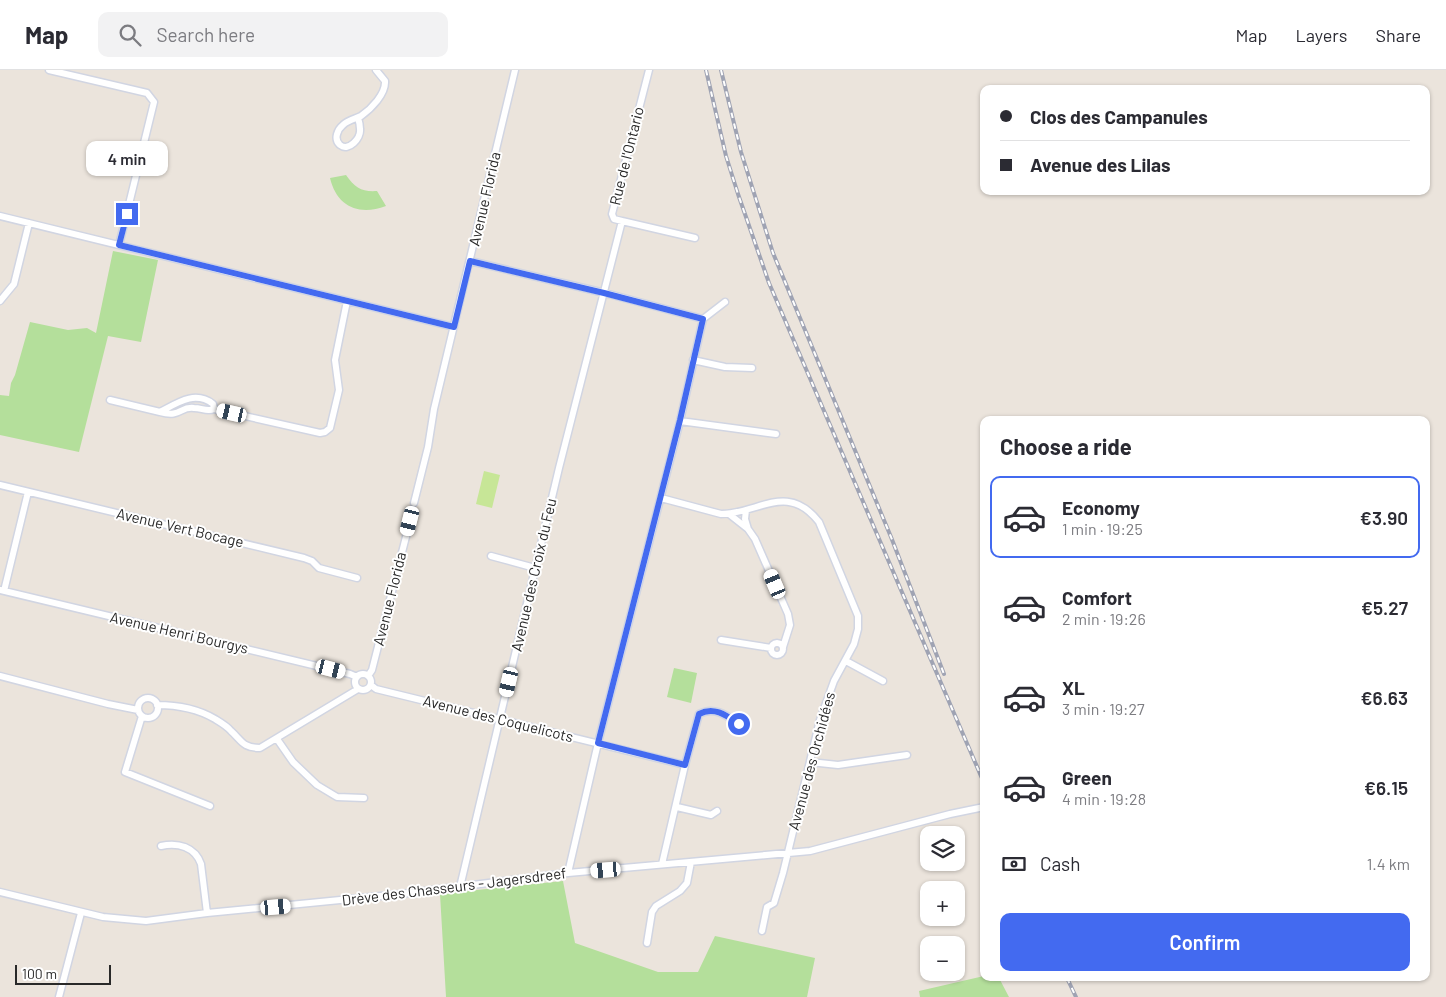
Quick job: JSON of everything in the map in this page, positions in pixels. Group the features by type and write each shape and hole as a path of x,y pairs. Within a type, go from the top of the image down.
{"street":[{"path":"49,70 147,93 154,102 119,245"},
{"path":"358,118 359,135 352,145 341,146 337,142 336,135 338,131 342,126 358,118 370,108 383,90 385,82 376,70"},
{"name":"Avenue Florida","path":"414,503 428,447 434,409 515,70"},
{"name":"Rue de l'Ontario","path":"604,293 622,220 614,219 612,214 649,70"},
{"path":"0,216 454,327"},
{"path":"622,220 695,238"},
{"path":"0,301 14,284 30,224"},
{"path":"470,261 703,319"},
{"name":"Avenue des Croix du Feu","path":"460,887 535,568 604,293"},
{"path":"110,400 173,415 190,408 208,411 214,409 320,433 325,432 330,428 339,390 335,360 347,301"},
{"path":"568,873 598,743 661,498 703,319 725,302"},
{"path":"693,360 725,367 752,368"},
{"path":"160,412 187,398 209,401 213,404 214,409"},
{"path":"187,398 190,408"},
{"path":"680,420 776,434"},
{"name":"Avenue Vert Bocage","path":"0,485 312,560 319,568 357,578"},
{"path":"2,590 28,492"},
{"name":"Avenue des Orchidées","path":"661,498 721,514 729,514 772,502 796,503 812,513 819,522 858,616 858,629 854,644 834,682 820,720 774,903 767,908 762,930"},
{"path":"746,510 745,519 748,530"},
{"path":"721,640 771,648 773,644 777,643 783,647 790,625 788,614 755,540 748,530 729,514"},
{"name":"Avenue Florida","path":"368,676 372,670 410,521"},
{"path":"491,556 535,568"},
{"name":"Avenue Henri Bourgys","path":"2,590 357,677"},
{"path":"846,661 884,681"},
{"path":"157,704 198,711 214,718 230,729 244,745 251,748 260,748 358,689 366,690 371,685 368,676 360,675 357,677 356,685 358,689"},
{"path":"0,676 140,713 147,718 153,717 158,711 155,701 149,698 139,704 140,713 125,772 210,806"},
{"name":"Avenue des Coquelicots","path":"371,685 376,689 685,765"},
{"path":"662,864 699,714 714,711 723,713 739,724"},
{"path":"277,738 293,762 316,785 337,797 364,798"},
{"path":"810,762 838,765 907,755"},
{"path":"676,807 711,815 717,811"},
{"name":"Drève des Chasseurs - Jagersdreef","path":"0,892 81,913 126,920 159,919 312,904 568,873 810,851 980,808"},
{"path":"161,846 170,844 187,848 198,856 201,864 207,913"},
{"path":"646,943 652,912 656,906 680,891 687,883 691,862"},
{"path":"59,997 81,913"}],"green space":[{"path":"346,175 359,188 367,191 377,191 386,206 367,210 350,207 338,196 330,178"},
{"path":"113,251 158,260 141,342 108,336 79,452 0,435 0,395 9,396 11,383 30,322 68,330 87,328 96,333"},
{"path":"484,471 500,475 492,508 476,504"},
{"path":"674,668 697,673 691,703 667,697"},
{"path":"563,881 575,943 658,972 698,972 715,936 815,958 807,997 446,997 440,894"},
{"path":"980,977 980,981 1001,981 1009,997 920,997 919,991"}],"railway":[{"path":"706,70 726,156 769,283 980,774"},
{"path":"721,70 741,152 773,253 891,537 944,674"},
{"path":"1068,981 1076,997"}],"route":[{"path":"127,214 119,245 454,327 470,261 703,319 680,420 598,743 685,765 699,714 708,711 723,713 739,724"}]}
